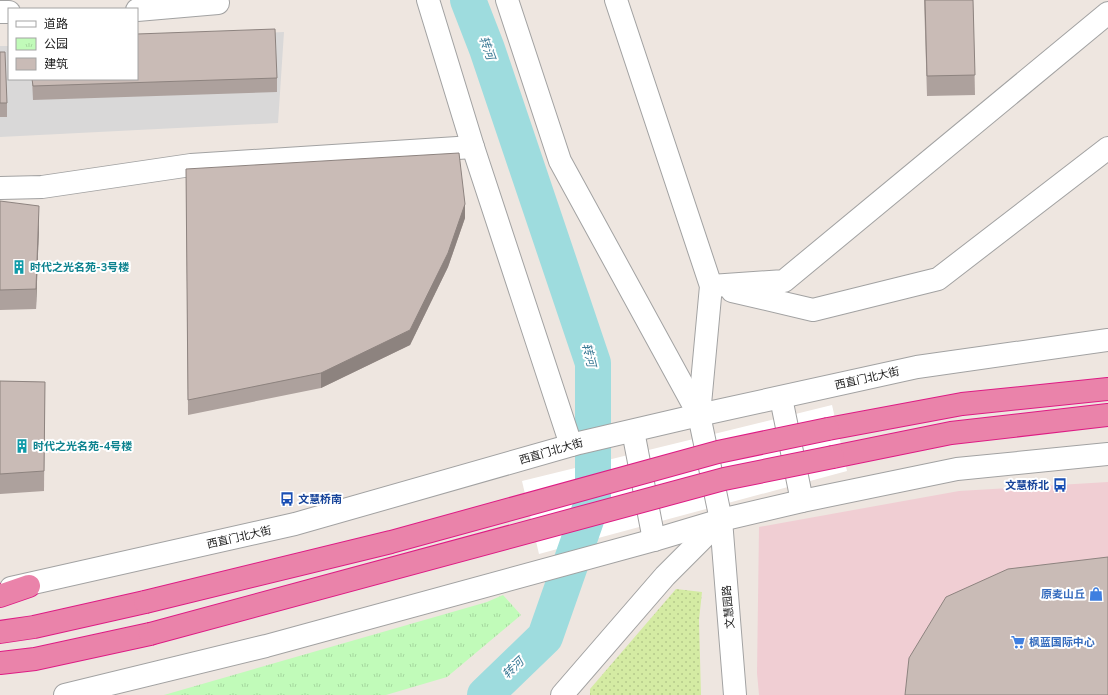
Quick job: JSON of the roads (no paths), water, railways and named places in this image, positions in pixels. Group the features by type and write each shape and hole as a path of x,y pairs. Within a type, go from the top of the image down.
{"highway":[{"path":"0,632 34,627 145,602 391,542 718,452 828,429 962,404 1108,389"},
{"path":"0,663 35,658 150,634 724,479 951,434 1108,415"},
{"path":"0,596 28,586"}],"street":[{"path":"428,0 473,147 575,444"},
{"path":"507,0 560,161 699,415"},
{"path":"616,0 711,286 699,415"},
{"path":"138,10 218,3"},
{"path":"711,286 784,281 1108,13"},
{"path":"0,188 42,187 191,165 473,147"},
{"path":"711,286 813,310 938,279 1108,148"},
{"name":"西直门北大街","path":"0,590 28,586 295,524 575,444 699,415 917,367 1108,340"},
{"path":"781,398 802,501"},
{"name":"文慧园路","path":"699,415 721,520 735,695"},
{"path":"637,430 645,542"},
{"path":"65,695 266,646 721,520 802,501 957,469 1108,454"},
{"path":"562,695 665,576 721,520"}],"waterway":[{"name":"转河","path":"468,0 487,49 593,363 593,500 545,637 485,695"}],"place":[{"name":"时代之光名苑-3号楼","path":"19,267"},
{"name":"时代之光名苑-4号楼","path":"22,446"},
{"name":"文慧桥北","path":"1060,485"},
{"name":"文慧桥南","path":"287,499"},
{"name":"原麦山丘","path":"1096,594"},
{"name":"枫蓝国际中心","path":"1018,642"}]}
